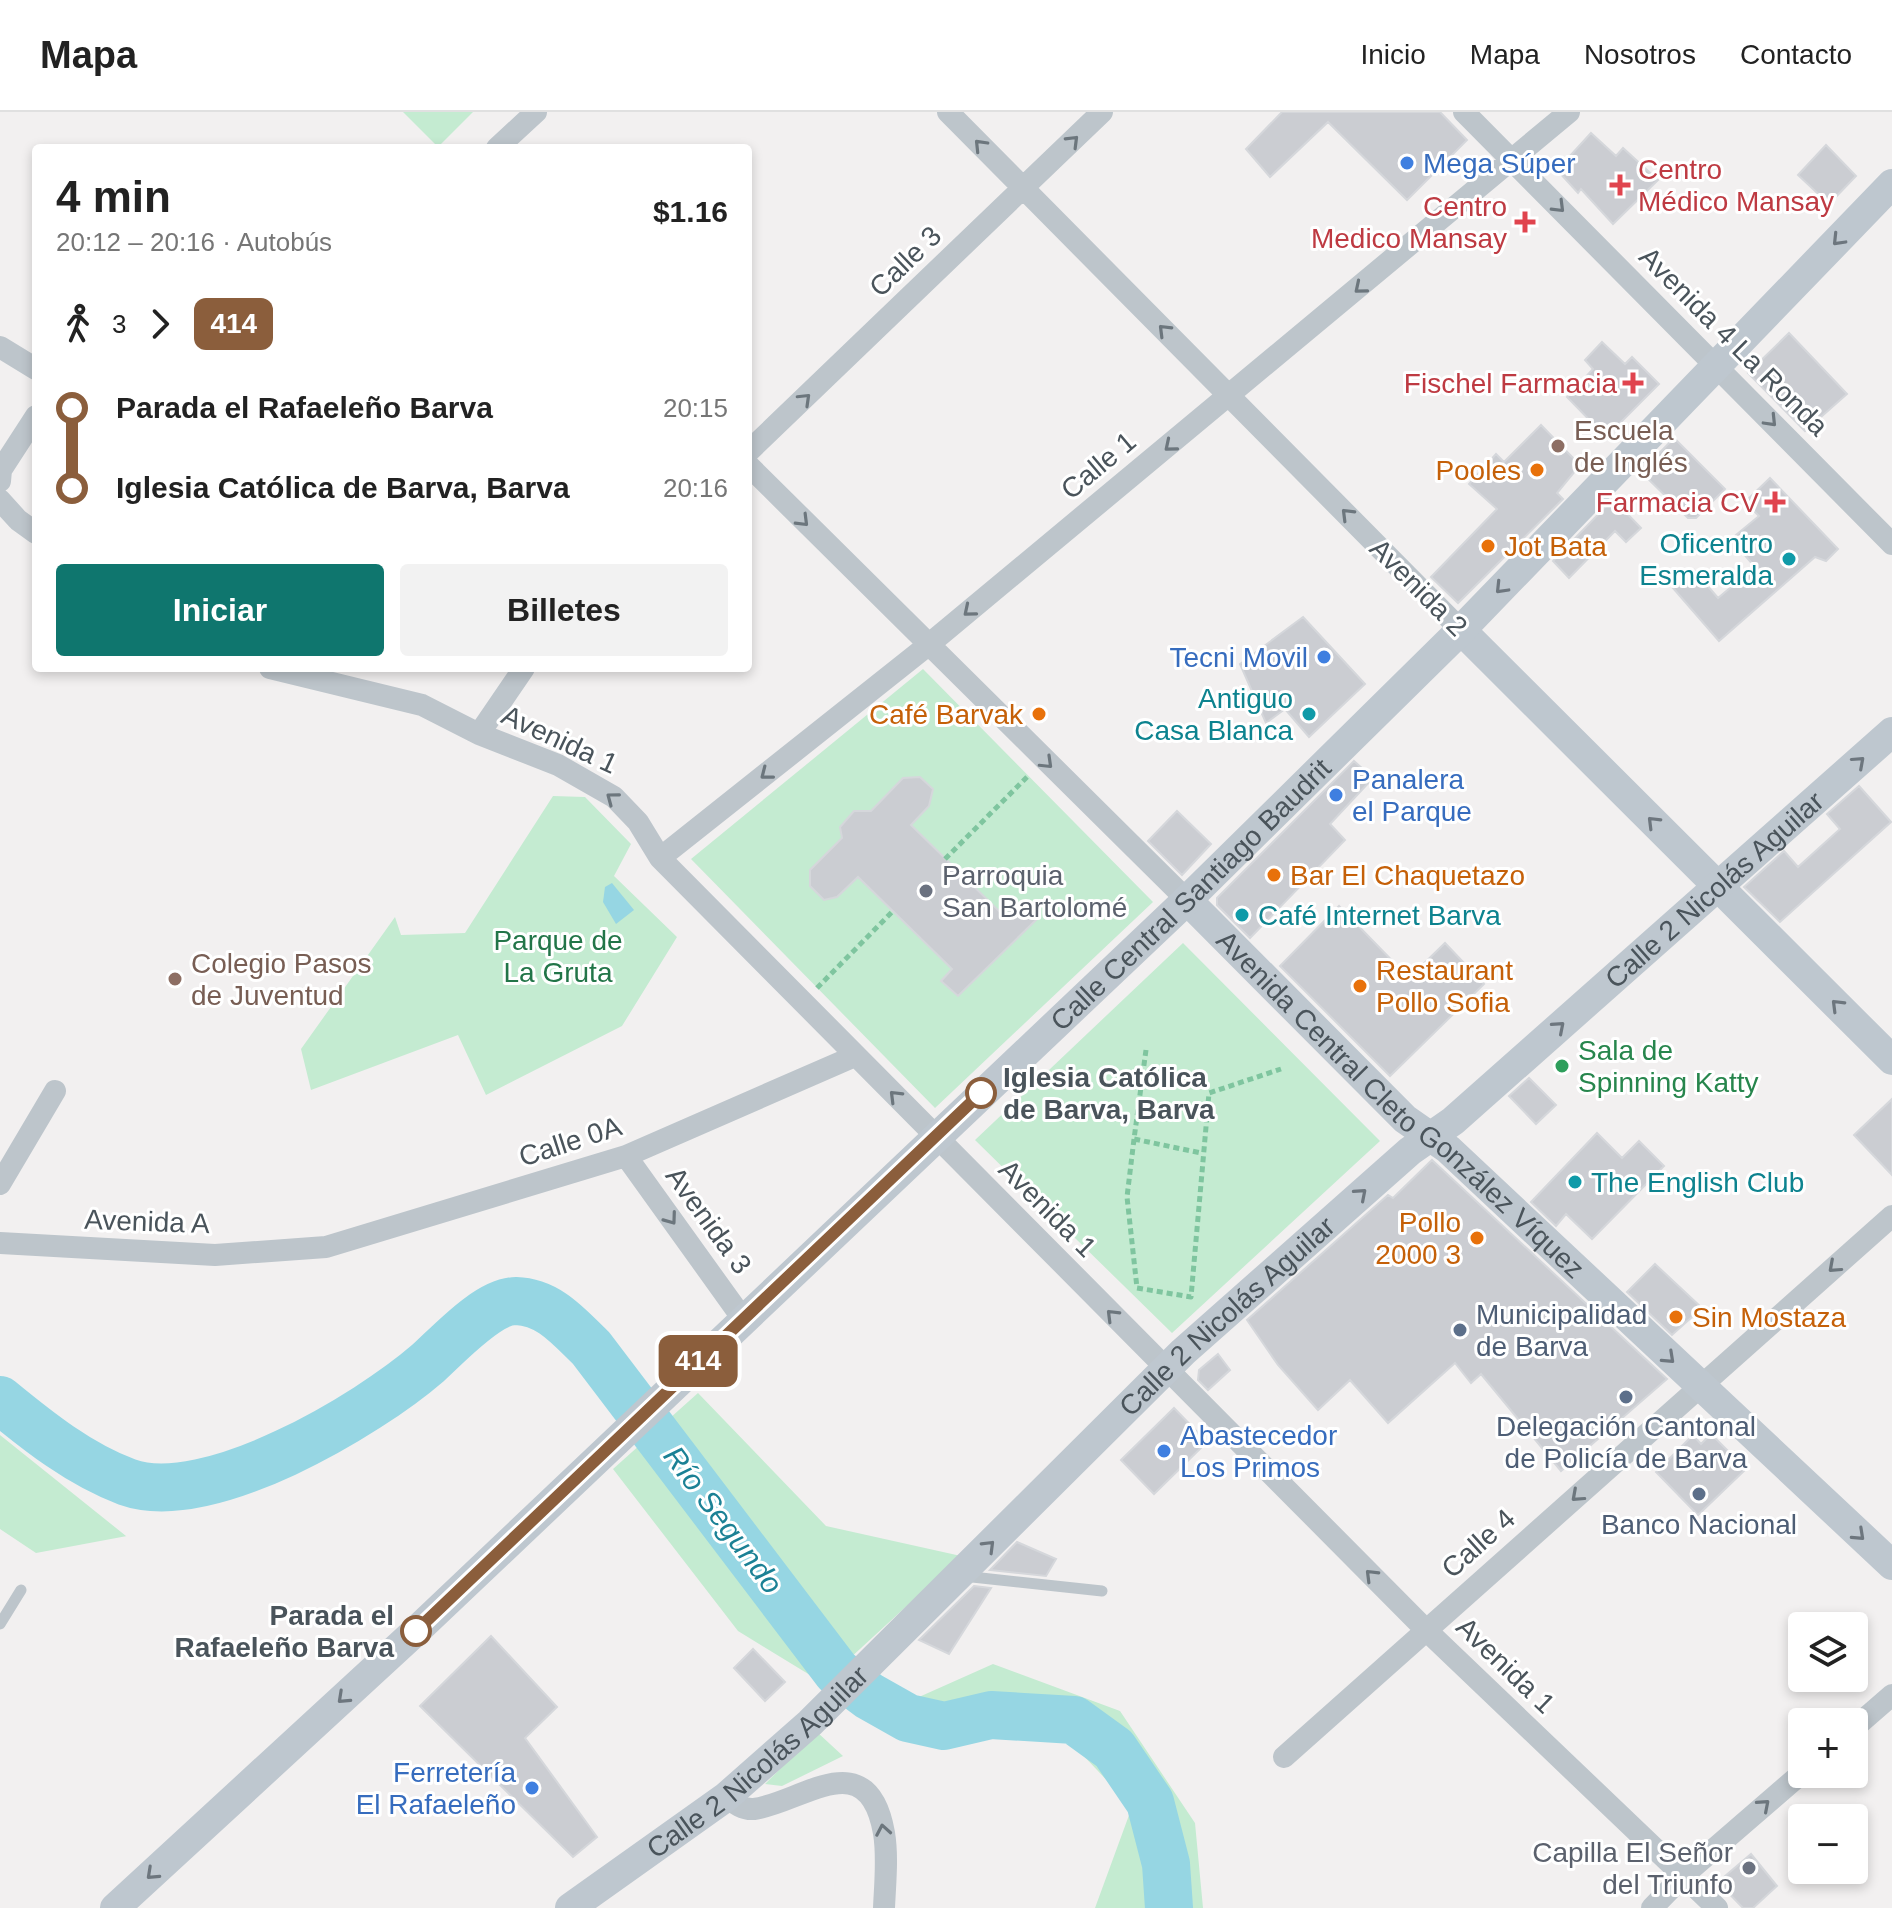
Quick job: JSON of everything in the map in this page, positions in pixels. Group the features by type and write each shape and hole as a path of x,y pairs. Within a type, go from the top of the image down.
{"main road":[{"name":"Calle Central Santiago Baudrit","path":"115,1908 394,1652 668,1388 1187,900 1461,630 1892,184"},
{"name":"Avenida 2","path":"1461,630 1892,1060"},
{"name":"Calle 2 Nicolás Aguilar","path":"570,1908 726,1797 810,1723 1167,1370 1410,1151 1432,1137 1892,732"},
{"name":"Avenida Central Cleto González Víquez","path":"1187,900 1405,1119 1432,1137 1892,1565"}],"street":[{"path":"501,144 536,112"},
{"name":"Avenida 2","path":"948,112 1461,630"},
{"name":"Calle 3","path":"752,448 1102,112"},
{"name":"Avenida 4 La Ronda","path":"1464,112 1892,544"},
{"name":"Calle 1","path":"660,858 927,646 1569,112"},
{"path":"0,347 32,367"},
{"path":"0,481 1,470 32,422"},
{"name":"Avenida Central Cleto González Víquez","path":"752,469 927,646 1187,900"},
{"path":"0,500 32,530"},
{"name":"Avenida 1","path":"286,672 422,705 479,734 558,765 614,797 638,822 660,858 935,1137 1426,1630 1717,1908"},
{"path":"479,734 521,672"},
{"name":"Calle 0A","path":"292,1247 326,1247 626,1156 855,1056"},
{"path":"0,1184 55,1091"},
{"name":"Avenida 3","path":"626,1156 743,1319"},
{"name":"Calle 4","path":"1284,1757 1892,1216"},
{"name":"Avenida A","path":"0,1243 215,1255 292,1247"},
{"path":"1868,1716 1892,1695"},
{"path":"726,1797 738,1806 754,1809 818,1785 836,1783 861,1790 881,1818 885,1838 884,1908"},
{"path":"1652,1908 1684,1875 1788,1785"}],"lane":[{"path":"960,1575 1102,1591"},
{"path":"0,1624 21,1590"}],"path":[{"path":"945,859 1028,776"},
{"path":"816,989 893,911"},
{"path":"1146,1050 1127,1197 1137,1288 1191,1297 1201,1153 1209,1093 1281,1069"},
{"path":"1134,1139 1201,1153"}],"green space":[{"path":"403,112 473,112 441,144 435,144"},
{"path":"923,669 1153,902 935,1108 691,859","holes":["933,789 929,806 911,825 1004,916 958,996 941,981 952,969 858,877 837,897 824,900 810,886 842,838 841,827 854,811 871,811"]},
{"name":"Parque de La Gruta","path":"553,796 585,797 631,844 614,876 677,937 622,1026 486,1095 458,1035 311,1090 301,1049 395,917 401,935 465,933"},
{"path":"1183,943 1380,1141 1172,1333 975,1140"},
{"path":"698,1393 826,1526 961,1556 823,1683 738,1631 613,1469"},
{"path":"0,1435 127,1536 36,1553 0,1529"},
{"path":"993,1664 1120,1711 1195,1823 1203,1908 1095,1908 1132,1807 1046,1716 910,1701"},
{"path":"817,1732 843,1756 782,1786 765,1784"}],"water":[{"path":"612,883 634,910 616,924 603,902 605,887"}],"building":[{"name":"Mega Súper","path":"1282,112 1440,112 1467,140 1407,200 1328,122 1270,177 1246,149"},
{"name":"Centro Médico Mansay","path":"1591,133 1616,156 1623,148 1658,180 1613,224 1581,189 1578,193 1557,170"},
{"path":"1826,145 1856,176 1829,204 1798,175"},
{"path":"1789,333 1847,394 1805,431 1748,373"},
{"path":"1602,342 1625,364 1632,357 1659,384 1606,437 1567,397 1593,369 1585,360"},
{"path":"1541,425 1580,465 1557,493 1563,499 1458,603 1431,577 1497,509 1469,484 1496,454 1504,462"},
{"path":"1674,438 1725,489 1696,518 1688,518 1641,472"},
{"name":"Oficentro Esmeralda","path":"1770,478 1838,549 1826,561 1815,557 1719,641 1673,588 1694,570 1718,598 1755,567 1731,539 1759,516 1745,502"},
{"path":"1613,499 1641,528 1626,542 1615,531 1569,578 1553,561"},
{"path":"1303,617 1365,684 1309,737 1285,709 1266,723 1240,664"},
{"path":"1354,761 1373,778 1330,824 1345,840 1250,938 1217,905 1217,898"},
{"name":"Parroquia San Bartolomé","path":"920,777 933,789 929,806 911,825 1004,916 1019,904 1036,920 958,996 941,981 952,969 858,877 837,897 824,900 810,886 810,870 842,838 840,827 854,811 871,811 903,778"},
{"path":"1859,786 1891,822 1780,922 1744,887 1784,851 1798,867 1840,829 1827,814"},
{"path":"1177,811 1211,844 1182,875 1148,841"},
{"path":"1339,906 1409,978 1445,943 1484,984 1390,1076 1280,966"},
{"path":"1529,1078 1556,1105 1536,1124 1509,1096"},
{"path":"1892,1099 1892,1175 1854,1135"},
{"path":"1597,1133 1622,1158 1639,1141 1664,1166 1592,1239 1566,1214 1556,1226 1531,1202"},
{"name":"Municipalidad de Barva","path":"1432,1160 1667,1379 1561,1471 1481,1374 1471,1383 1455,1363 1388,1423 1350,1380 1318,1410 1278,1365 1247,1320 1388,1195 1393,1198"},
{"path":"1655,1264 1702,1308 1672,1335 1627,1292"},
{"path":"1218,1354 1230,1370 1208,1390 1198,1380 1199,1370"},
{"name":"Abastecedor Los Primos","path":"1174,1408 1207,1442 1154,1494 1121,1460"},
{"name":"Banco Nacional","path":"1711,1434 1746,1469 1698,1515 1656,1472 1693,1435 1701,1444"},
{"path":"1017,1542 1056,1559 1046,1576 990,1570"},
{"path":"974,1586 991,1588 949,1654 919,1640"},
{"name":"Ferretería El Rafaeleño","path":"491,1636 557,1707 525,1738 597,1837 573,1857 420,1706"},
{"path":"753,1649 785,1682 765,1701 734,1668"},
{"name":"Capilla El Señor del Triunfo","path":"1751,1854 1777,1886 1753,1908 1743,1908 1718,1882"}],"waterway":[{"name":"Río Segundo","path":"0,1400 76,1457 109,1475 127,1482 161,1487 200,1483 242,1471 285,1453 367,1408 428,1363 469,1325 493,1308 516,1301 539,1306 558,1317 591,1348 837,1672 869,1696 908,1718 944,1726 991,1715 1074,1720 1114,1749 1150,1802 1166,1864 1169,1908"}],"bus line":[{"name":"414","path":"416,1631 981,1093"}],"place":[{"name":"Mega Súper","path":"1407,163"},
{"name":"Centro Médico Mansay","path":"1620,185"},
{"name":"Centro Medico Mansay","path":"1525,222"},
{"name":"Fischel Farmacia","path":"1633,383"},
{"name":"Escuela de Inglés","path":"1558,446"},
{"name":"Pooles","path":"1537,470"},
{"name":"Farmacia CV","path":"1775,502"},
{"name":"Jot Bata","path":"1488,546"},
{"name":"Oficentro Esmeralda","path":"1789,559"},
{"name":"Tecni Movil","path":"1324,657"},
{"name":"Café Barvak","path":"1039,714"},
{"name":"Antiguo Casa Blanca","path":"1309,714"},
{"name":"Panalera el Parque","path":"1336,795"},
{"name":"Bar El Chaquetazo","path":"1274,875"},
{"name":"Parroquia San Bartolomé","path":"926,891"},
{"name":"Café Internet Barva","path":"1242,915"},
{"name":"Colegio Pasos de Juventud","path":"175,979"},
{"name":"Restaurant Pollo Sofia","path":"1360,986"},
{"name":"Sala de Spinning Katty","path":"1562,1066"},
{"name":"Iglesia Católica de Barva, Barva","path":"981,1093"},
{"name":"The English Club","path":"1575,1182"},
{"name":"Pollo 2000 3","path":"1477,1238"},
{"name":"Sin Mostaza","path":"1676,1317"},
{"name":"Municipalidad de Barva","path":"1460,1330"},
{"name":"Delegación Cantonal de Policía de Barva","path":"1626,1397"},
{"name":"Abastecedor Los Primos","path":"1164,1451"},
{"name":"Banco Nacional","path":"1699,1494"},
{"name":"Parada el Rafaeleño Barva","path":"416,1631"},
{"name":"Ferretería El Rafaeleño","path":"532,1788"},
{"name":"Capilla El Señor del Triunfo","path":"1749,1868"}]}
